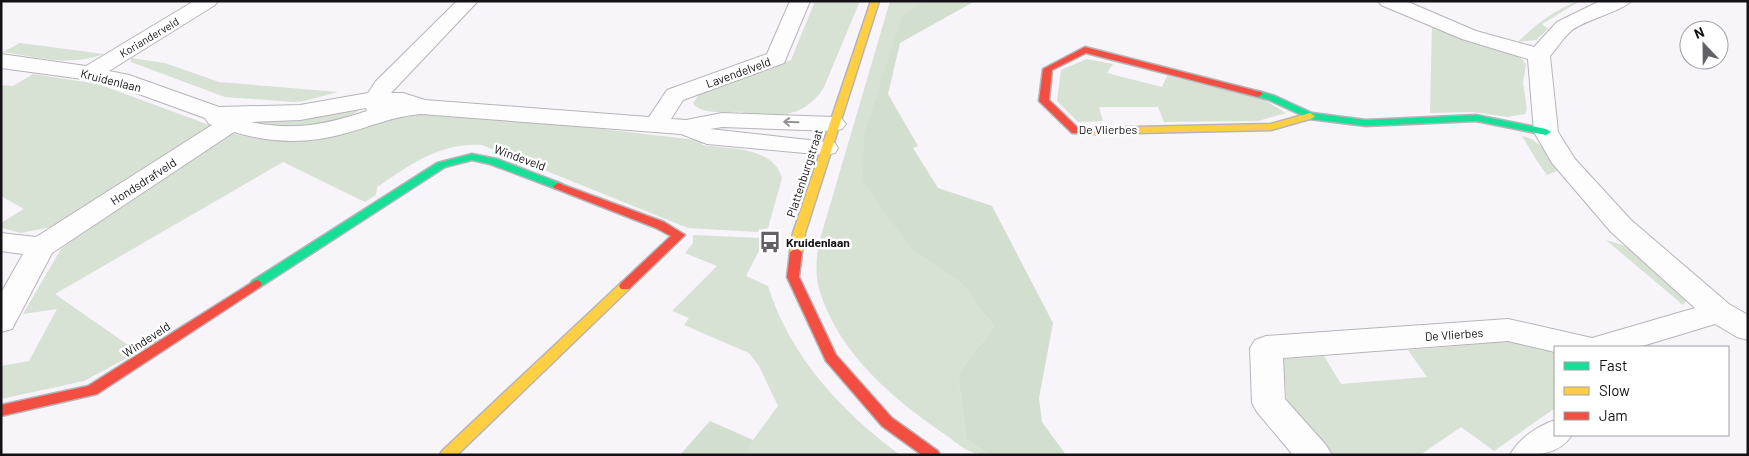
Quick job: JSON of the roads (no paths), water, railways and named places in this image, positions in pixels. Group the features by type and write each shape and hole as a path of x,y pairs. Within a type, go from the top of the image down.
{"street":[{"name":"Korianderveld","path":"90,73 208,1"},
{"path":"378,106 384,86 468,1"},
{"name":"Lavendelveld","path":"656,124 674,95 776,58 800,1"},
{"name":"Plattenburgstraat","path":"875,1 799,233 793,277 831,358 887,422 933,455"},
{"path":"1388,1 1468,35 1539,56"},
{"path":"1621,1 1608,5 1564,26 1539,56 1546,132 1565,163 1621,226 1718,312 1748,329"},
{"name":"De Vlierbes","path":"1310,116 1271,128 1075,131 1044,101 1048,69 1084,50 1272,98 1310,116 1366,123 1476,118 1546,132"},
{"name":"Kruidenlaan","path":"1,61 90,73 121,80 230,118 245,130 274,134 307,134 336,128 378,106 420,107 686,127 722,120 834,124"},
{"name":"Hondsdrafveld","path":"1,321 41,247 230,118"},
{"name":"Kruidenlaan","path":"686,127 707,137 826,148"},
{"name":"Windeveld","path":"1,411 92,390 441,165 472,157 493,161 660,225 679,235 446,455"},
{"path":"1,242 41,247"},
{"path":"1605,346 1718,312"},
{"name":"De Vlierbes","path":"1314,455 1269,403 1266,348 1508,330 1579,346"},
{"path":"1528,455 1554,435"}],"place":[{"name":"Kruidenlaan","path":"770,242"}]}
